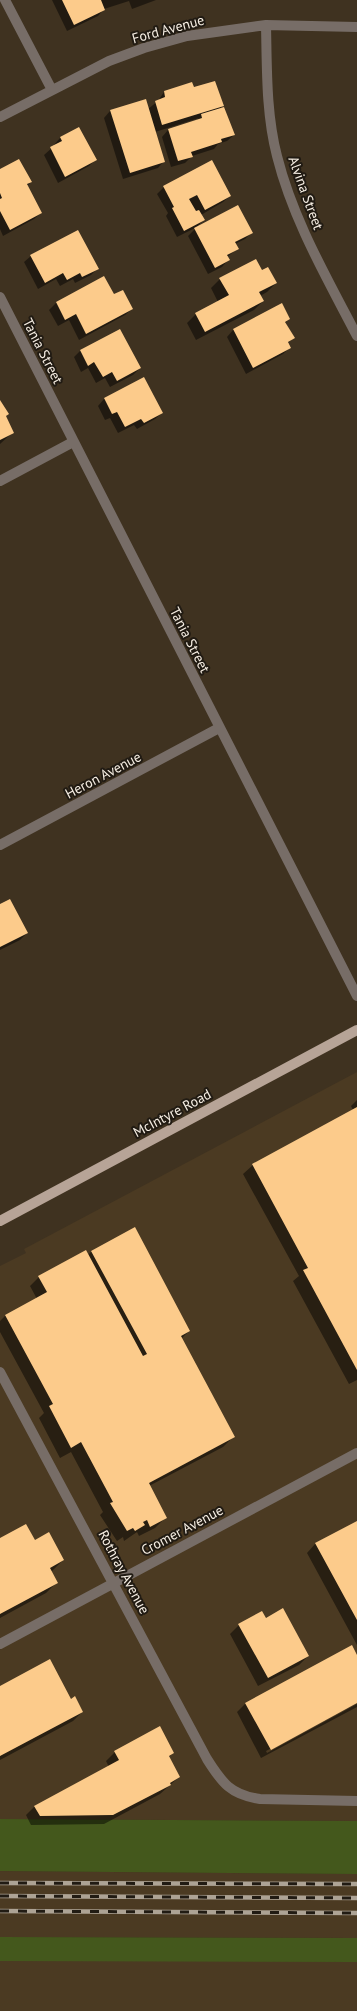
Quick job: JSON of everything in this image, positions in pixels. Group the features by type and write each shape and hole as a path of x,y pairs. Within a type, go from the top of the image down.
{"main road":[{"name":"McIntyre Road","path":"0,1221 357,1030"}],"street":[{"path":"5,0 52,90"},
{"name":"Ford Avenue","path":"0,117 109,61 144,48 187,36 266,25 357,27"},
{"name":"Alvina Street","path":"266,25 269,106 276,154 290,199 298,218 357,336"},
{"name":"Tania Street","path":"0,297 357,996"},
{"path":"0,481 73,442"},
{"name":"Heron Avenue","path":"0,846 219,728"},
{"name":"Rothray Avenue","path":"0,1372 207,1759 225,1785 241,1795 260,1799 357,1801"},
{"name":"Cromer Avenue","path":"0,1644 357,1453"}],"shaded area":[{"path":"357,1072 357,1821 0,1819 0,1266 26,1253 24,1249"},
{"path":"0,1871 357,1874 357,1938 0,1937"},
{"path":"0,1947 357,1949 357,2011 0,2011"}],"green space":[{"path":"0,1819 357,1821 357,1874 0,1871"},
{"path":"0,1937 357,1938 357,1962 0,1961"}],"building":[{"path":"62,0 101,0 105,10 74,25"},
{"path":"215,81 224,106 162,125 155,101 165,97 164,91 192,82 194,87"},
{"path":"146,99 165,162 130,173 110,110"},
{"path":"224,107 235,135 221,139 222,142 191,152 193,157 178,161 168,129 202,118 201,114"},
{"path":"79,127 97,160 65,177 50,147 62,141 60,137"},
{"path":"19,159 32,182 27,184 42,213 10,230 0,211 0,199 2,198 0,193 0,169"},
{"path":"212,160 231,196 205,210 197,195 189,199 196,211 199,210 205,220 184,231 163,186"},
{"path":"238,205 253,233 235,242 239,249 227,255 230,260 215,268 194,228"},
{"path":"78,230 99,269 82,277 80,273 67,280 63,273 45,283 30,255"},
{"path":"256,259 262,270 268,267 277,283 259,292 264,301 205,332 195,313 229,295 219,278"},
{"path":"104,276 114,294 123,290 133,309 86,334 76,314 65,320 56,302"},
{"path":"282,303 290,319 285,322 295,338 288,342 291,348 253,368 233,329"},
{"path":"120,329 141,368 117,381 112,372 103,377 94,362 88,366 80,350"},
{"path":"144,377 163,413 144,423 141,419 125,427 117,412 112,414 104,398"},
{"path":"0,400 9,414 6,416 14,433 0,440"},
{"path":"10,899 28,933 0,947 0,904"},
{"path":"357,1107 357,1370 303,1270 308,1268 252,1164"},
{"path":"135,1227 190,1331 181,1336 235,1437 149,1483 167,1518 150,1527 147,1520 143,1522 145,1525 135,1531 133,1528 127,1531 110,1503 113,1502 81,1442 71,1448 49,1406 53,1404 5,1315 47,1292 38,1276 86,1250 143,1356 147,1354 91,1251"},
{"path":"357,1521 357,1620 315,1543"},
{"path":"26,1524 35,1540 49,1532 64,1560 50,1568 58,1583 0,1614 0,1538"},
{"path":"283,1608 309,1656 268,1678 238,1624 262,1611 266,1618"},
{"path":"352,1645 357,1655 357,1703 271,1750 245,1703"},
{"path":"50,1659 71,1699 75,1696 83,1712 0,1756 0,1686"},
{"path":"160,1726 174,1753 169,1756 180,1777 170,1783 171,1785 113,1815 40,1816 34,1806 119,1760 114,1751"}],"railway":[{"path":"0,1883 357,1884"},
{"path":"0,1896 357,1898"},
{"path":"0,1911 357,1913"}]}
